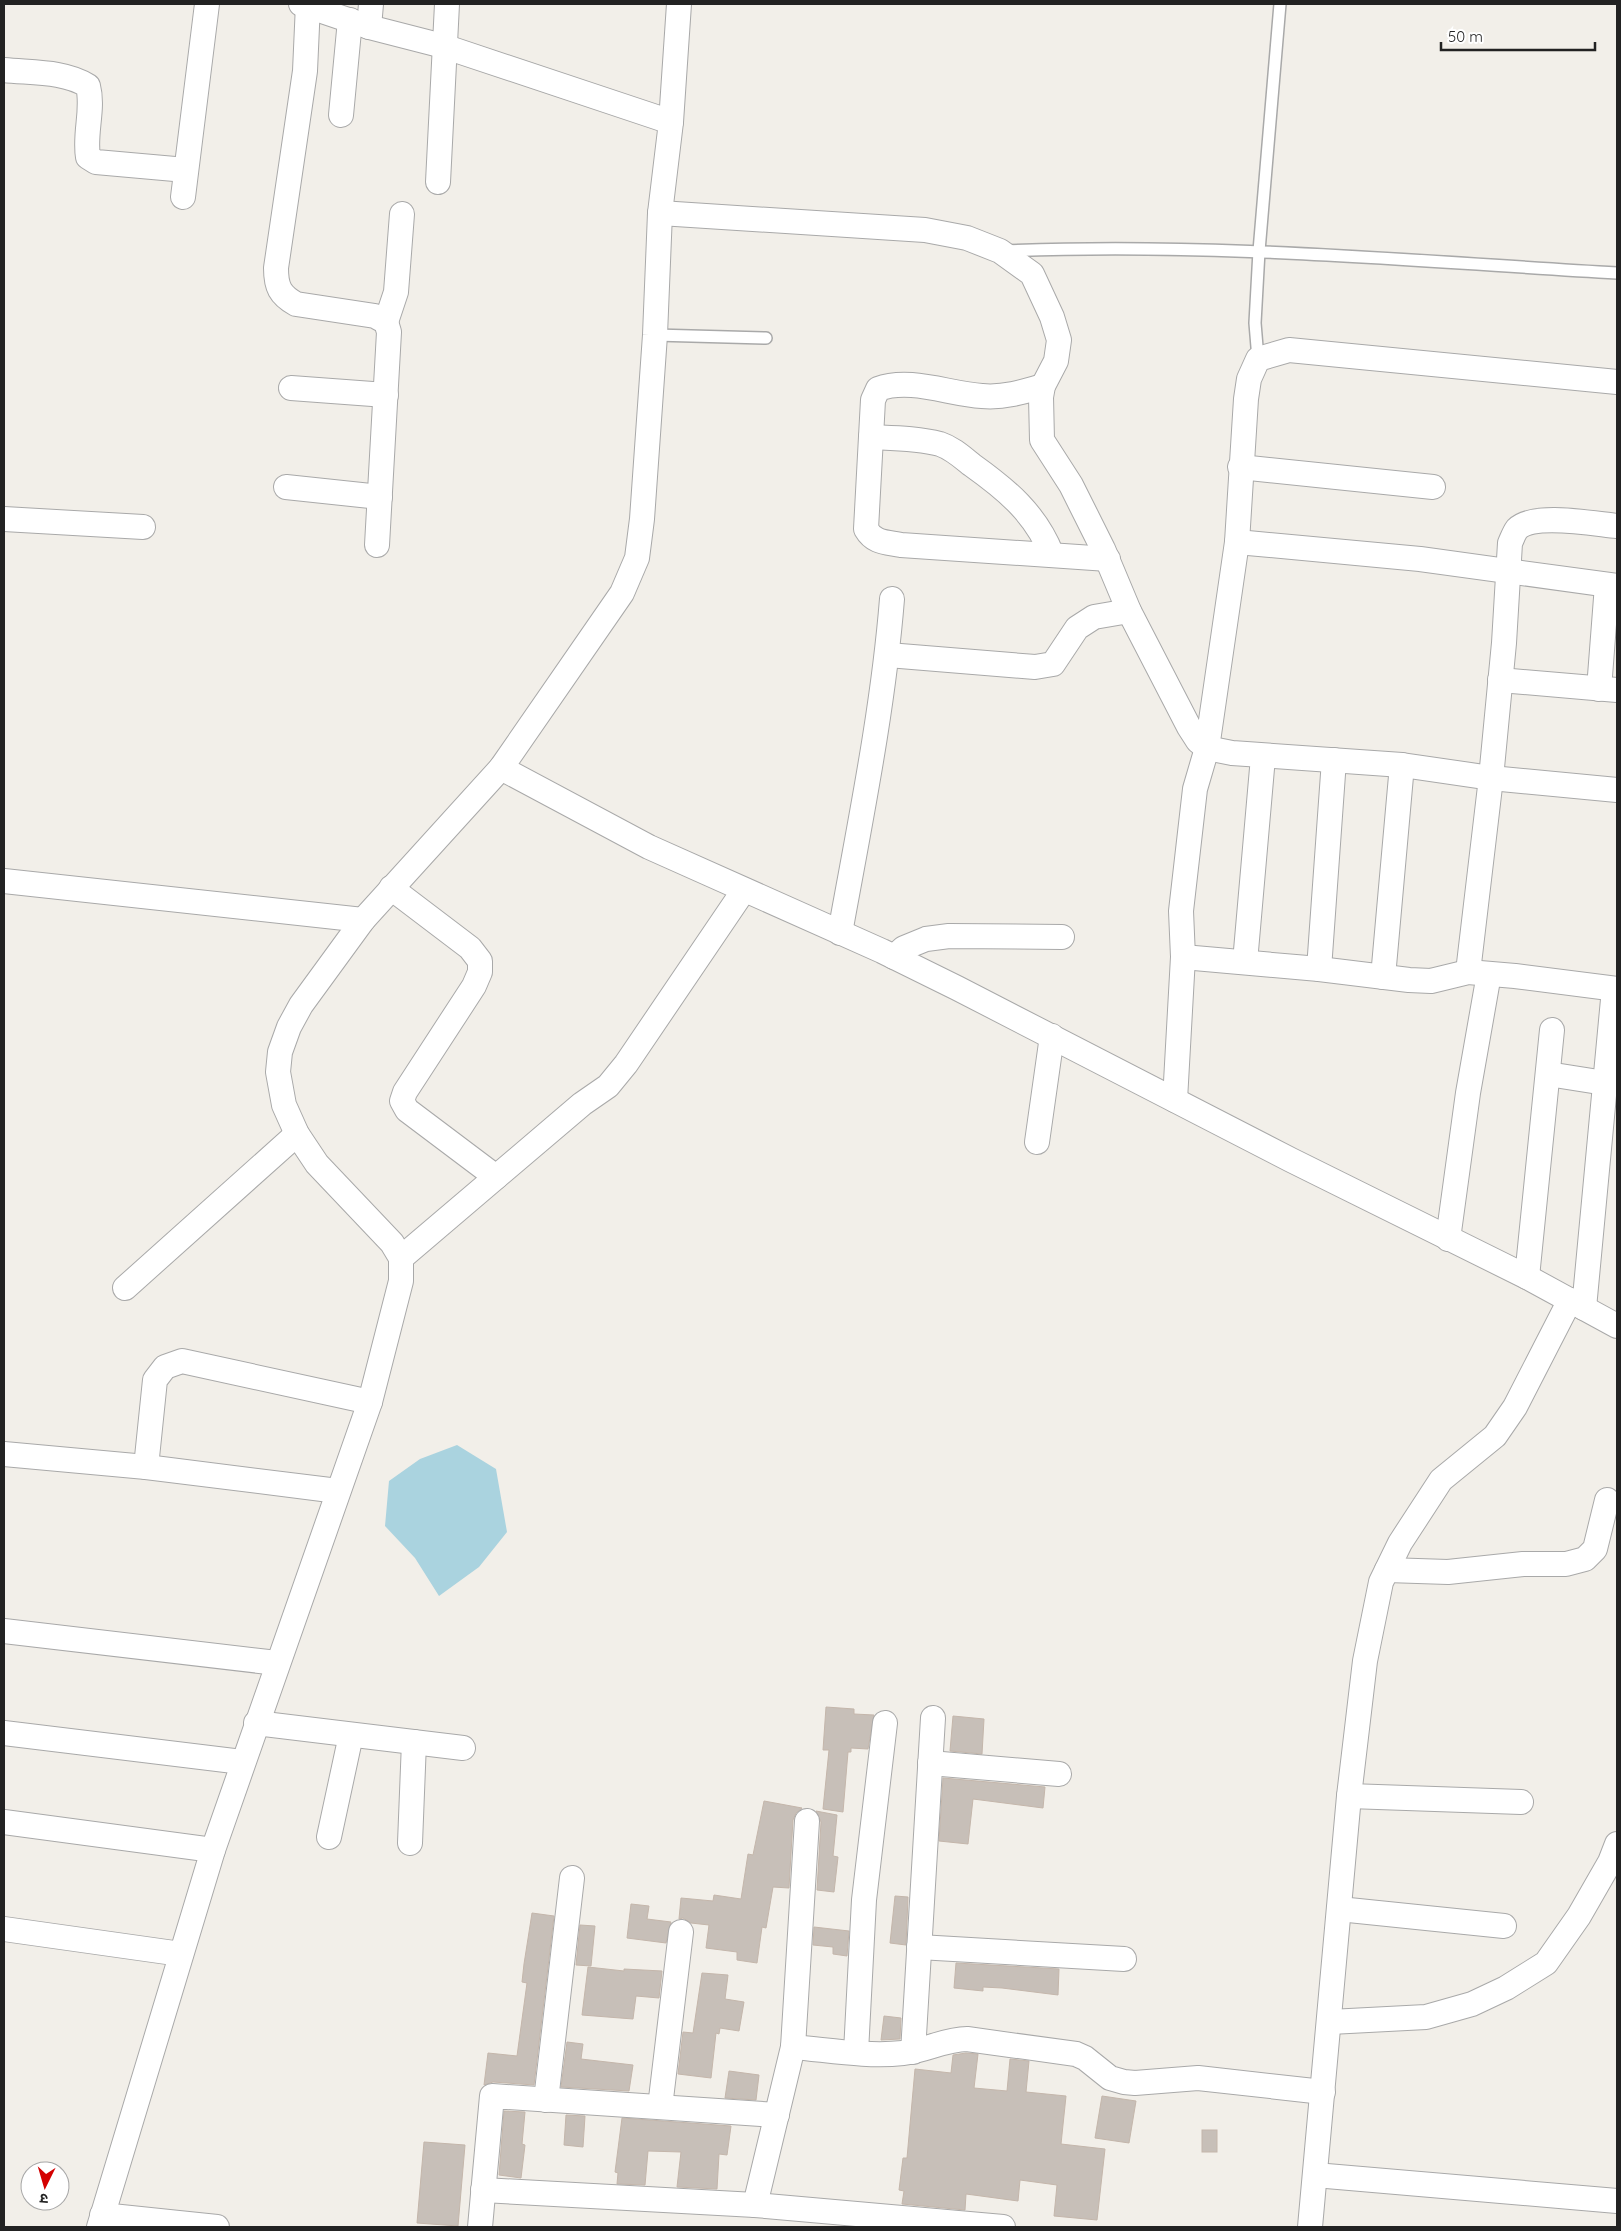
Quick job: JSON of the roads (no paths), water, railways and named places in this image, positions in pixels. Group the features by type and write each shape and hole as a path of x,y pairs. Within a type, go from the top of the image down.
{"street":[{"path":"183,197 207,4"},
{"path":"438,182 446,4"},
{"path":"217,2227 100,2221 213,1850 242,1762 370,1402 401,1282 402,1258 392,1243 317,1164 297,1134 284,1105 278,1072 280,1052 300,1004 364,920 501,768 622,594 637,558 643,509 660,213 671,122 679,4"},
{"path":"386,322 375,316 296,304 284,298 276,282 276,268 305,71 306,5 363,17 443,46 671,122"},
{"path":"341,115 363,17"},
{"path":"4,70 79,80 88,86 91,96 86,146 88,157 96,162 186,170"},
{"path":"660,213 925,230 966,238 1000,252 1032,274 1052,317 1059,340 1056,360 1043,386 1040,414 1042,440 1071,485 1108,559 1130,611 1188,727 1198,741 1207,748 1263,757 1402,765 1491,778 1617,790"},
{"path":"377,545 389,332 386,322 396,292 402,214"},
{"path":"1175,1100 1183,957 1181,911 1195,789 1207,748 1237,542 1240,467 1249,379 1258,359 1289,350 1617,382"},
{"path":"1043,386 1010,395 982,396 890,385 878,389 873,400 866,529 871,537 878,541 901,545 1108,559"},
{"path":"291,388 386,395"},
{"path":"871,437 927,441 942,445 954,452 999,483 1020,503 1046,538 1052,555"},
{"path":"1240,467 1433,487"},
{"path":"286,487 380,497"},
{"path":"4,519 143,526"},
{"path":"1448,1239 1468,1093 1510,543 1518,529 1531,522 1548,520 1617,526"},
{"path":"1237,542 1420,559 1612,586 1608,690 1500,680"},
{"path":"840,933 888,655 892,599"},
{"path":"888,655 1035,667 1044,666 1053,664 1077,628 1094,617 1130,611"},
{"path":"1245,962 1263,757"},
{"path":"1319,968 1334,760"},
{"path":"1383,977 1402,765"},
{"path":"501,768 649,848 894,957 1448,1239 1527,1277 1617,1326"},
{"path":"4,881 364,920"},
{"path":"391,888 470,948 480,961 480,972 474,986 405,1092 402,1101 407,1110 496,1177"},
{"path":"402,1258 582,1104 608,1086 626,1064 744,890"},
{"path":"894,957 904,948 933,938 1062,937"},
{"path":"1183,957 1319,968 1383,977 1431,981 1478,973 1616,989 1577,1304 1515,1407 1495,1436 1441,1480 1418,1512 1387,1570 1376,1600 1365,1661 1349,1796 1324,2092 1310,2227"},
{"path":"1527,1277 1552,1030"},
{"path":"1037,1142 1052,1036"},
{"path":"1548,1074 1605,1083"},
{"path":"125,1288 297,1134"},
{"path":"146,1466 156,1380 165,1368 182,1361 370,1402"},
{"path":"4,1454 146,1466 338,1491"},
{"path":"1387,1570 1448,1572 1494,1566 1566,1564 1576,1562 1585,1558 1595,1549 1607,1500"},
{"path":"4,1632 277,1663"},
{"path":"913,2052 933,1718"},
{"path":"256,1723 351,1736 463,1748"},
{"path":"856,2052 864,1900 885,1723"},
{"path":"4,1733 242,1762"},
{"path":"329,1838 351,1736"},
{"path":"410,1843 414,1742"},
{"path":"930,1763 1059,1774"},
{"path":"1349,1796 1521,1802"},
{"path":"755,2205 793,2047 807,1821"},
{"path":"4,1822 213,1850"},
{"path":"1330,2022 1426,2017 1472,2004 1506,1988 1546,1963 1579,1916 1610,1862 1617,1844"},
{"path":"546,2100 572,1878"},
{"path":"1340,1909 1504,1926"},
{"path":"4,1929 181,1954"},
{"path":"660,2107 681,1932"},
{"path":"919,1947 1124,1960"},
{"path":"793,2047 856,2052 913,2052 954,2039 967,2039 1076,2054 1085,2058 1110,2078 1129,2082 1198,2078 1324,2092"},
{"path":"480,2227 492,2096 777,2115"},
{"path":"1315,2175 1617,2201"},
{"path":"483,2190 755,2205 1003,2227"}],"lane":[{"path":"1258,359 1255,323 1259,252 1280,4"},
{"path":"1000,252 1078,248 1259,252 1617,273"},
{"path":"654,335 766,338"}],"water":[{"path":"457,1445 496,1469 507,1532 479,1567 439,1596 415,1558 385,1526 389,1481 420,1459"}]}
